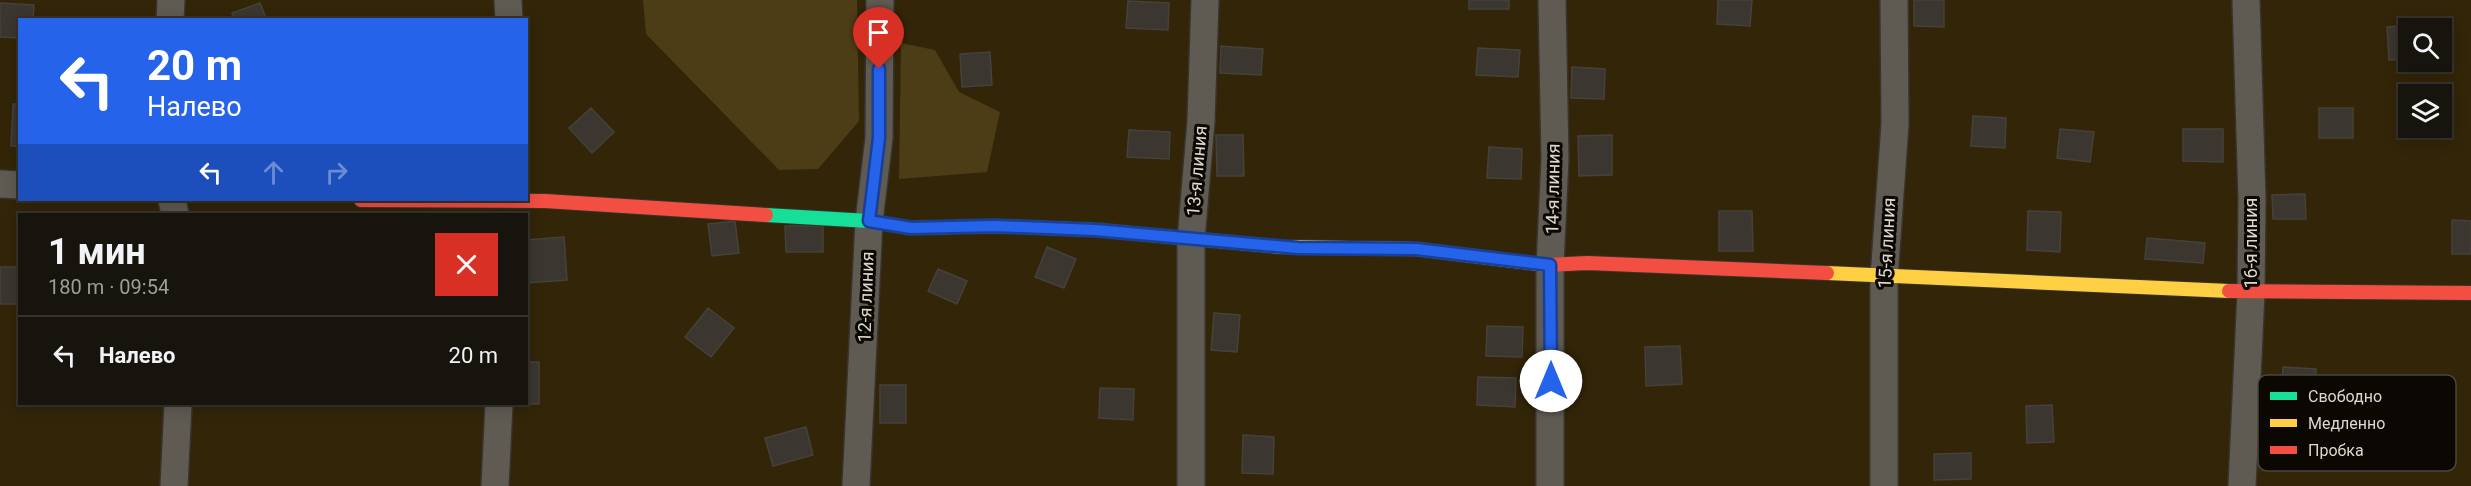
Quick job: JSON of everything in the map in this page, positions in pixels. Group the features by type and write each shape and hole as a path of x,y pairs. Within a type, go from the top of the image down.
{"street":[{"path":"170,18 171,0"},
{"path":"508,0 508,18"},
{"name":"12-я линия","path":"856,486 869,221 879,138 880,0"},
{"name":"13-я линия","path":"1191,486 1191,240 1201,121 1205,0"},
{"name":"14-я линия","path":"1550,486 1550,265 1555,159 1552,0"},
{"name":"15-я линия","path":"1884,486 1884,278 1895,124 1894,0"},
{"name":"16-я линия","path":"2242,486 2251,292 2252,200 2246,0"},
{"path":"0,184 18,185"},
{"path":"385,201 504,206 545,201 869,221 911,228 995,226 1095,230 1298,248 1416,249 1550,265 1587,263 1884,278 2251,292 2471,293"},
{"path":"174,486 178,405"},
{"path":"495,486 499,405"}],"shaded area":[{"path":"0,0 2471,0 2471,486 0,486"},
{"path":"643,0 857,0 859,121 818,169 779,170 646,34"},
{"path":"901,43 935,50 959,92 1000,112 987,172 899,179"}],"building":[{"path":"1469,0 1509,0 1509,9 1469,9"},
{"path":"1718,0 1752,0 1750,26 1717,24"},
{"path":"1914,0 1944,0 1944,27 1914,26"},
{"path":"1128,1 1169,3 1168,30 1126,28"},
{"path":"0,3 34,5 33,18 18,18 18,38 0,37"},
{"path":"260,3 266,18 233,18 232,13"},
{"path":"2398,26 2398,60 2389,60 2387,27"},
{"path":"1221,46 1263,49 1261,75 1220,73"},
{"path":"1478,48 1520,50 1518,77 1476,75"},
{"path":"990,52 992,85 962,87 960,54"},
{"path":"1572,67 1605,69 1604,99 1571,98"},
{"path":"13,104 18,104 18,146 11,146"},
{"path":"591,108 614,132 592,153 569,128"},
{"path":"2319,108 2353,108 2353,138 2319,138"},
{"path":"1973,116 2006,118 2005,148 1971,146"},
{"path":"2060,129 2094,132 2090,162 2057,158"},
{"path":"2183,129 2223,129 2223,162 2183,161"},
{"path":"1129,130 1170,132 1169,159 1127,157"},
{"path":"1216,135 1243,135 1244,176 1217,176"},
{"path":"1612,135 1612,175 1579,176 1578,136"},
{"path":"1489,147 1522,149 1521,179 1487,178"},
{"path":"2305,194 2306,219 2273,219 2272,195"},
{"path":"1719,211 1752,211 1753,251 1719,251"},
{"path":"2028,211 2061,212 2060,252 2027,250"},
{"path":"2452,220 2471,221 2471,254 2452,254"},
{"path":"735,221 739,253 712,256 708,224"},
{"path":"785,226 823,226 823,252 786,252"},
{"path":"564,237 567,280 528,283 528,240"},
{"path":"2147,238 2205,243 2203,263 2145,259"},
{"path":"1047,247 1076,259 1064,288 1035,277"},
{"path":"0,267 18,267 18,304 0,304"},
{"path":"938,269 967,281 957,304 928,291"},
{"path":"708,308 734,328 711,357 685,337"},
{"path":"1214,313 1240,315 1237,352 1211,350"},
{"path":"1487,326 1523,327 1522,357 1486,356"},
{"path":"1680,346 1682,384 1646,386 1645,347"},
{"path":"528,362 539,362 539,404 528,404"},
{"path":"2283,367 2316,369 2316,375 2282,375"},
{"path":"1478,377 1516,378 1515,407 1477,405"},
{"path":"880,385 906,385 906,423 880,423"},
{"path":"1100,388 1134,389 1133,420 1099,418"},
{"path":"2052,405 2054,442 2027,443 2026,406"},
{"path":"806,427 813,455 773,466 765,438"},
{"path":"1243,435 1274,437 1273,474 1242,473"},
{"path":"1971,453 1971,479 1934,480 1934,454"}],"traffic: fast":[{"path":"766,215 869,221 911,228 995,226 1096,230 1282,247"}],"traffic: slow":[{"path":"1282,247 1416,249 1547,265"},
{"path":"1827,273 2229,291"}],"traffic: jam":[{"path":"528,201 766,215"},
{"path":"1547,265 1587,263 1827,273"},
{"path":"2229,291 2471,293"}],"route":[{"path":"879,69 879,138 869,221 911,228 995,226 1095,230 1298,248 1416,249 1550,265 1551,381"}]}
